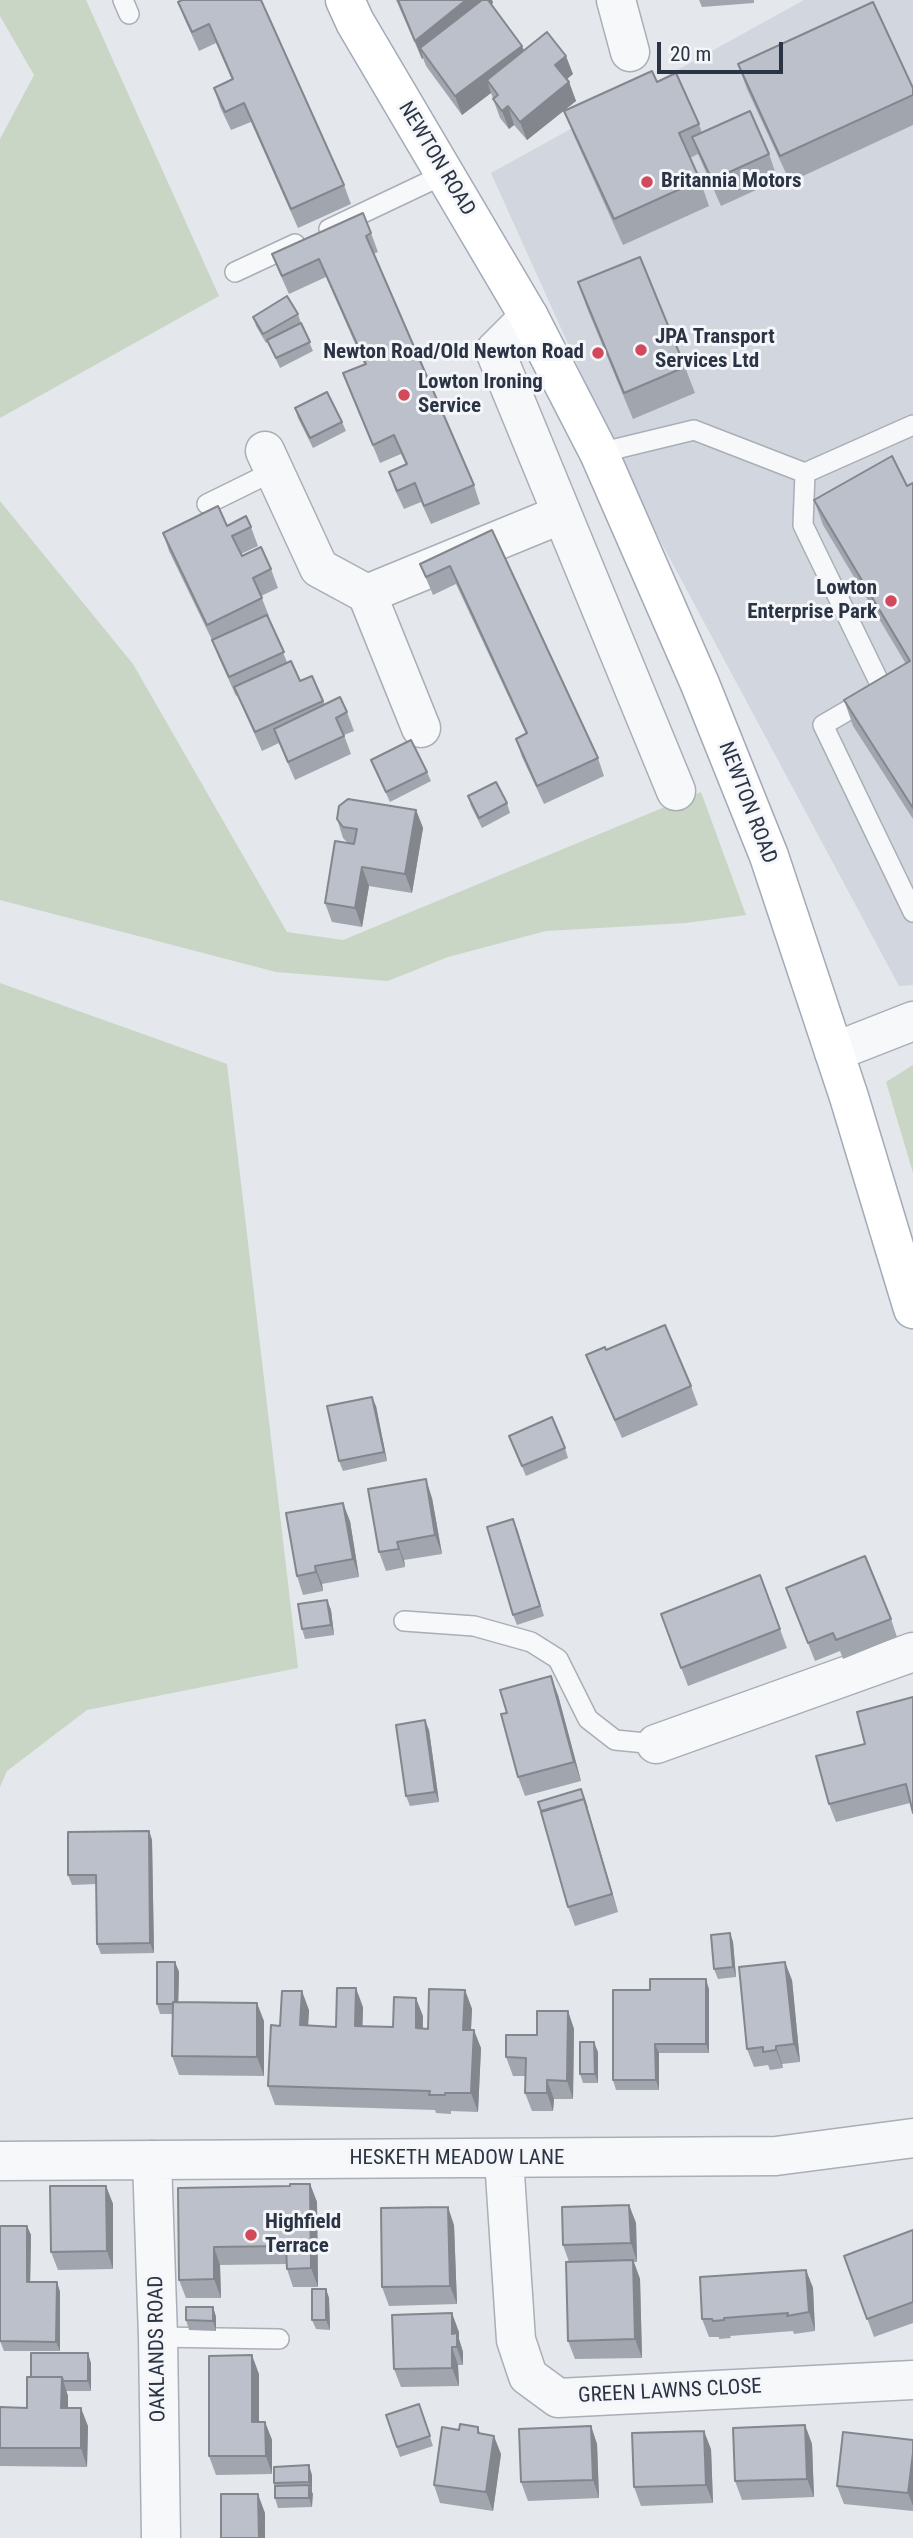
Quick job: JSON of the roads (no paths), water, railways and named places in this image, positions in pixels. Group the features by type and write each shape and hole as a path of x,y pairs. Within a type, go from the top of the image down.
{"main road":[{"name":"NEWTON ROAD","path":"345,0 355,22 529,317 599,453 700,684 769,856 834,1052 913,1309"}],"street":[{"path":"616,0 630,52"},
{"path":"529,317 495,351 676,791"},
{"path":"269,461 319,568 367,594 421,728"},
{"path":"367,594 562,514"},
{"path":"834,1052 913,1021"},
{"path":"656,1744 913,1652"},
{"name":"HESKETH MEADOW LANE","path":"0,2161 776,2157 913,2138"},
{"name":"GREEN LAWNS CLOSE","path":"504,2159 516,2340 528,2376 558,2398 913,2380"},
{"name":"OAKLANDS ROAD","path":"152,2160 161,2538"}],"lane":[{"path":"235,272 445,174"},
{"path":"599,453 694,430 805,473 913,425"},
{"path":"207,504 269,461"},
{"path":"805,473 803,525 883,690 823,724 913,912"},
{"path":"404,1621 474,1626 531,1642 558,1659 588,1719 615,1740 656,1744"},
{"path":"158,2337 279,2339"}],"place":[{"name":"Britannia Motors","path":"647,182"},
{"name":"JPA Transport Services Ltd","path":"641,350"},
{"name":"Newton Road/Old Newton Road","path":"598,353"},
{"name":"Lowton Ironing Service","path":"404,395"},
{"name":"Lowton Enterprise Park","path":"891,601"},
{"name":"Highfield Terrace","path":"251,2235"}]}
